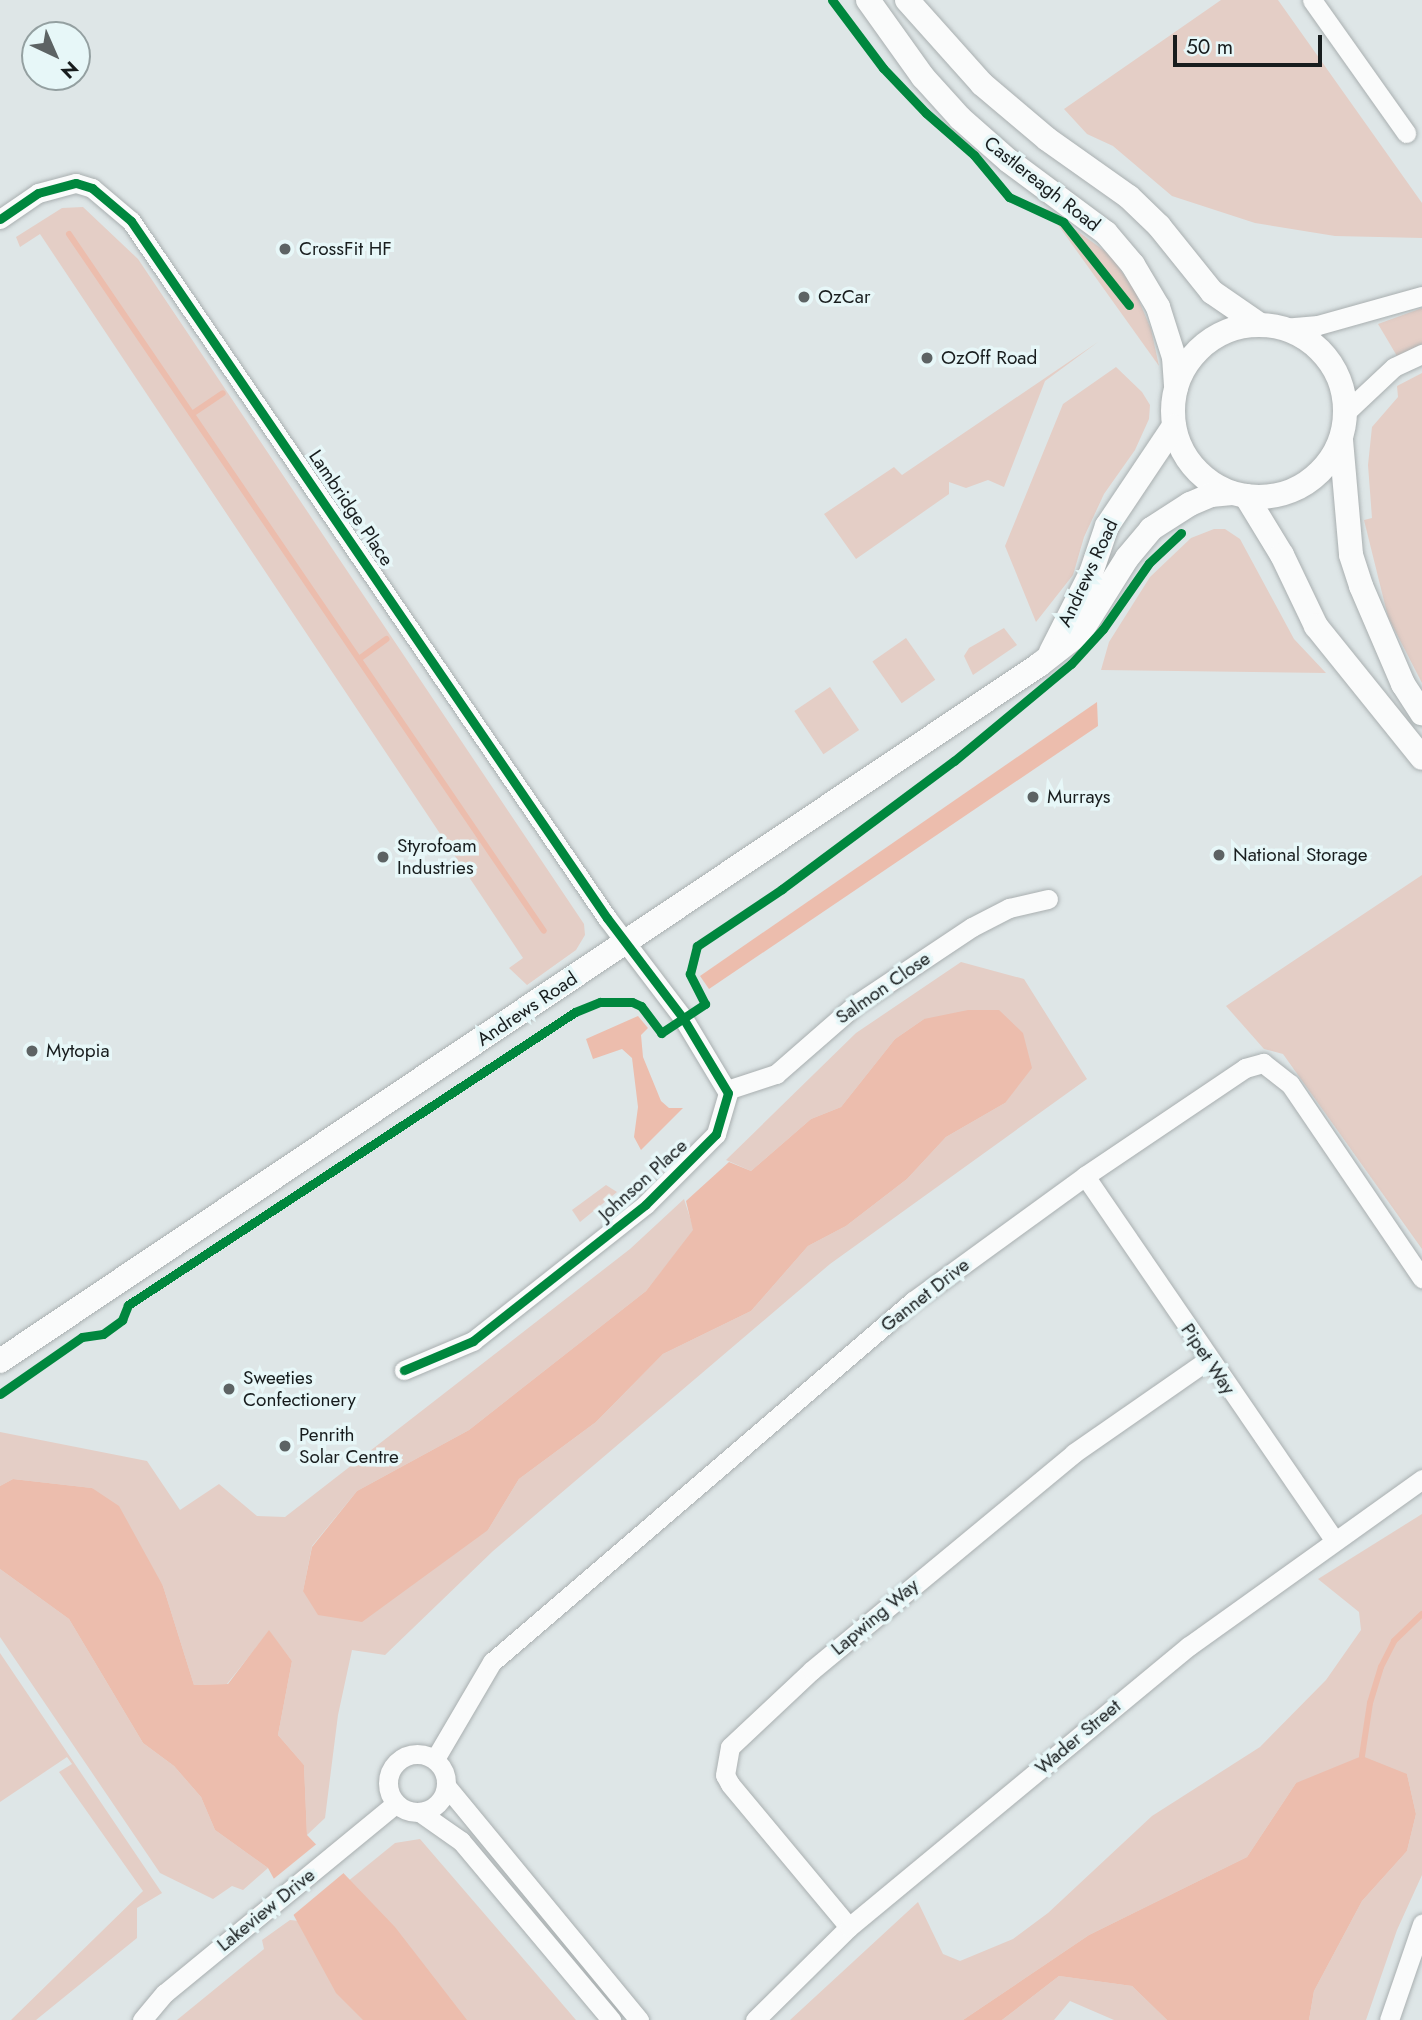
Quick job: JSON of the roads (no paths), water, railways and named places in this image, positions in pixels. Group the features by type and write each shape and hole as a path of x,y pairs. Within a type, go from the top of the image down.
{"main road":[{"name":"Castlereagh Road","path":"868,0 923,78 960,118 1009,161 1106,233 1133,265 1158,307 1174,356 1176,388"},
{"name":"Castlereagh Road","path":"907,0 982,84 1047,139 1129,197 1165,232 1212,292 1272,327"},
{"path":"1422,713 1382,640 1351,555 1340,439 1345,413 1338,376 1329,360 1316,346 1272,327 1233,330 1208,343 1188,363 1176,388 1174,426 1188,460 1208,480 1239,495 1282,555 1317,626 1422,758"},
{"name":"Andrews Road","path":"1051,653 1091,573 1107,526 1174,426"},
{"path":"1239,495 1293,490 1313,478 1340,439"},
{"name":"Andrews Road","path":"0,1361 1039,665 1080,633 1127,558 1151,530 1190,504 1211,495 1239,495"}],"street":[{"path":"1312,0 1406,133"},
{"name":"Lambridge Place","path":"0,219 38,193 76,183 92,188 131,221 607,918 629,942"},
{"path":"1272,327 1318,325 1422,296"},
{"path":"1345,413 1382,376 1422,354"},
{"name":"Salmon Close","path":"727,1090 776,1074 855,1005 972,927 1009,908 1048,899"},
{"path":"629,942 727,1090"},
{"name":"Gannet Drive","path":"435,1759 492,1662 913,1301 1085,1176 1245,1069 1264,1063 1290,1084 1422,1278"},
{"name":"Johnson Place","path":"404,1370 473,1341 653,1198 716,1134 728,1102 727,1090"},
{"name":"Pipet Way","path":"1085,1176 1208,1360 1334,1539"},
{"name":"Lapwing Way","path":"849,1927 730,1784 725,1775 730,1747 812,1670 1074,1452 1208,1360"},
{"name":"Wader Street","path":"755,2020 849,1927 1189,1646 1334,1539 1422,1479"},
{"path":"611,2020 461,1841 421,1813 395,1804 388,1786 396,1763 411,1755 435,1759 442,1767 447,1787 639,2020"},
{"path":"421,1813 438,1804 447,1787"},
{"name":"Lakeview Drive","path":"142,2020 164,1993 395,1804"},
{"path":"1389,2020 1422,1924"}],"waterway":[{"path":"69,234 544,931"},
{"path":"192,414 223,393"},
{"path":"359,659 387,639"},
{"path":"1362,1756 1370,1703 1381,1667 1394,1641 1422,1614"}],"place":[{"name":"CrossFit HF","path":"285,249"},
{"name":"OzCar","path":"804,297"},
{"name":"OzOff Road","path":"927,358"},
{"name":"Murrays","path":"1033,797"},
{"name":"National Storage","path":"1219,855"},
{"name":"Styrofoam Industries","path":"383,857"},
{"name":"Mytopia","path":"32,1051"},
{"name":"Sweeties Confectionery","path":"229,1389"},
{"name":"Penrith Solar Centre","path":"285,1446"}]}
